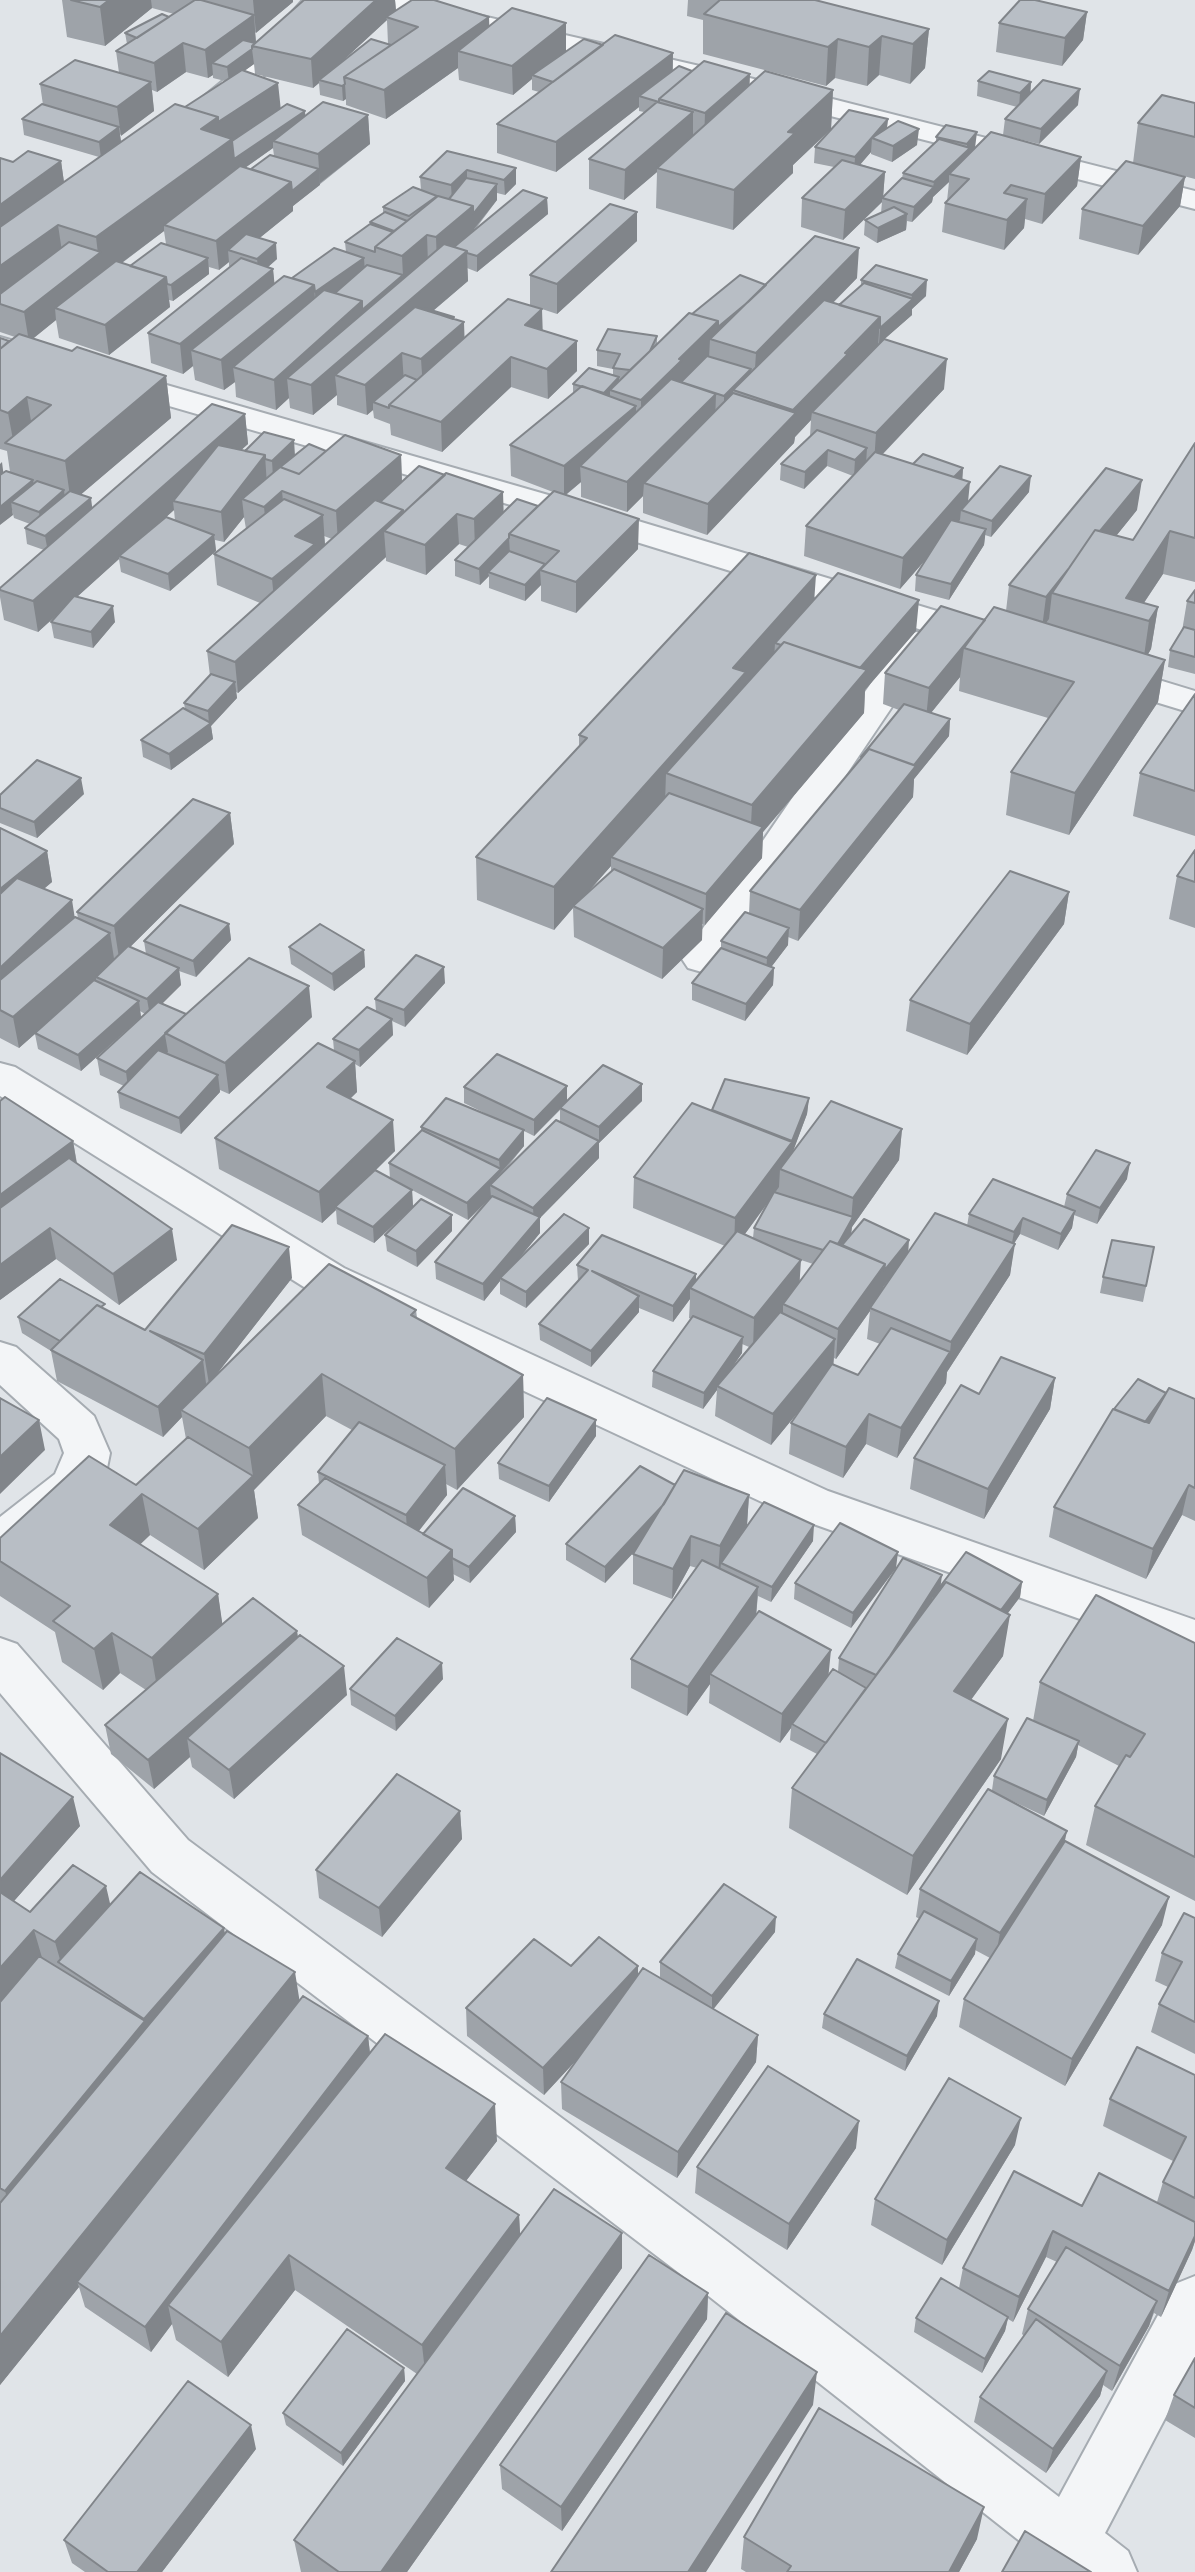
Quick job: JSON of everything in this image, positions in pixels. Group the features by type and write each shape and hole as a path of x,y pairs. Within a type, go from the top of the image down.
{"street":[{"path":"175,131 261,64 318,0"},
{"path":"377,0 720,79 1195,200"},
{"path":"24,346 627,515 1020,649"},
{"path":"702,959 932,621"},
{"path":"1078,667 1195,703"},
{"path":"0,1077 328,1280 811,1504 1195,1640"},
{"path":"0,1359 78,1429 87,1447 84,1468 71,1487 0,1543"},
{"path":"0,1658 170,1856 707,2260 1088,2557 1195,2303"}],"building":[{"path":"71,0 109,0 100,7"},
{"path":"195,0 254,15 205,50 183,43 154,63 116,51"},
{"path":"304,0 376,0 311,59 252,46"},
{"path":"412,0 434,0 489,17 384,90 344,77 418,27 386,17"},
{"path":"720,0 815,0 929,29 913,44 882,36 869,47 838,39 828,47 704,14"},
{"path":"1020,0 1035,0 1087,12 1065,38 999,23"},
{"path":"512,8 566,23 512,66 458,51"},
{"path":"162,14 169,17 137,38 125,33"},
{"path":"615,35 673,53 556,142 497,124"},
{"path":"371,39 391,45 344,77 345,84 342,86 319,80"},
{"path":"584,39 603,45 553,82 532,75"},
{"path":"243,40 255,43 252,49 227,67 212,63"},
{"path":"75,60 151,82 117,107 40,84"},
{"path":"704,61 750,74 705,113 659,99"},
{"path":"679,66 692,71 659,102 639,96"},
{"path":"242,70 278,83 218,122 218,117 185,107"},
{"path":"765,71 833,90 788,132 795,133 734,190 657,168"},
{"path":"989,71 1031,82 1020,93 978,81"},
{"path":"1043,80 1080,89 1041,129 1005,119"},
{"path":"1162,95 1195,103 1195,137 1138,123"},
{"path":"323,102 368,115 318,154 273,141"},
{"path":"657,102 693,112 625,170 589,159"},
{"path":"42,104 119,127 99,142 22,119"},
{"path":"175,104 218,117 201,129 232,139 96,237 58,225 0,266 0,227"},
{"path":"287,104 305,111 234,159 232,141"},
{"path":"849,110 888,119 855,157 815,147"},
{"path":"898,121 919,129 893,146 872,138"},
{"path":"946,125 977,132 967,144 936,137"},
{"path":"991,132 1081,157 1045,194 1011,185 1004,193 1027,199 1007,220 945,203 969,179 949,174"},
{"path":"939,139 970,148 934,182 903,173"},
{"path":"28,151 61,161 0,205 0,158 13,162"},
{"path":"447,151 516,168 504,180 467,170 451,185 420,177"},
{"path":"270,155 319,169 292,191 291,182 251,169"},
{"path":"842,160 885,172 845,210 802,198"},
{"path":"1126,161 1185,177 1143,226 1082,209"},
{"path":"240,166 291,182 216,241 164,225"},
{"path":"466,178 497,184 473,214 473,206 449,199"},
{"path":"902,178 934,187 914,207 882,198"},
{"path":"413,187 437,196 409,216 383,207"},
{"path":"523,190 547,198 477,256 454,247"},
{"path":"438,196 473,206 436,237 427,235 402,256 375,247"},
{"path":"610,204 637,212 557,284 530,275"},
{"path":"894,207 907,214 878,228 865,220"},
{"path":"385,212 407,221 394,231 370,222"},
{"path":"370,224 393,232 375,247 375,252 345,242"},
{"path":"246,234 276,243 257,259 228,250"},
{"path":"815,236 859,248 756,353 710,339"},
{"path":"69,242 101,252 24,312 0,304 0,294"},
{"path":"161,243 208,258 171,285 167,284 166,277 130,266"},
{"path":"444,244 467,251 311,385 287,378"},
{"path":"334,248 364,258 315,292 314,285 292,278"},
{"path":"241,258 273,269 180,344 148,333"},
{"path":"116,261 166,277 105,325 55,308"},
{"path":"367,265 403,275 362,310 362,301 335,293"},
{"path":"876,265 927,280 912,295 861,280"},
{"path":"740,275 766,285 718,327 718,321 692,314"},
{"path":"284,276 314,285 221,360 191,350"},
{"path":"864,283 913,299 880,328 880,317 839,305"},
{"path":"324,290 362,301 274,380 233,367"},
{"path":"508,299 542,309 525,325 577,341 547,369 511,357 441,422 389,405"},
{"path":"824,300 880,317 793,410 733,390"},
{"path":"415,307 464,322 421,359 402,353 365,385 335,375"},
{"path":"424,308 454,317 453,319"},
{"path":"689,313 718,321 641,400 610,390"},
{"path":"608,329 657,336 650,351 630,370 613,368 620,354 597,350"},
{"path":"19,334 72,351 77,347 166,376 65,461 5,443 51,405 27,397 8,413 0,410 0,349"},
{"path":"0,338 9,341 0,349"},
{"path":"884,339 947,359 876,433 812,412"},
{"path":"707,356 751,369 724,396 681,382"},
{"path":"589,368 619,377 604,393 573,384"},
{"path":"405,375 417,380 389,408 373,402"},
{"path":"671,379 716,394 627,482 580,466"},
{"path":"582,386 636,406 564,466 510,445"},
{"path":"733,393 796,413 708,504 644,483"},
{"path":"212,404 245,414 33,601 0,590 0,588"},
{"path":"817,430 867,448 855,460 828,450 805,472 781,464"},
{"path":"264,432 294,440 272,461 265,459 265,455 245,451"},
{"path":"345,435 401,455 336,511 282,491 264,507 242,499 280,467 299,474"},
{"path":"1195,443 1195,538 1170,531 1126,598 1158,607 1149,621 1052,593 1095,530 1133,540"},
{"path":"309,444 326,451 299,474 280,467"},
{"path":"218,445 265,455 221,512 173,501"},
{"path":"875,452 970,482 903,558 806,526"},
{"path":"923,454 963,468 954,477 913,464"},
{"path":"419,466 445,475 403,513 403,510 380,502"},
{"path":"1000,466 1031,476 992,521 961,510"},
{"path":"1106,468 1142,480 1100,531 1095,530 1046,597 1009,585"},
{"path":"6,471 33,480 0,507 0,475"},
{"path":"446,473 503,492 474,519 457,514 425,545 384,531"},
{"path":"37,481 64,490 39,512 11,502"},
{"path":"70,491 91,498 45,536 25,528"},
{"path":"554,491 639,519 576,582 540,570 559,551 509,534"},
{"path":"284,499 323,515 295,536 315,544 272,579 214,554"},
{"path":"517,499 538,506 479,569 455,560"},
{"path":"375,500 403,510 235,662 207,651"},
{"path":"166,517 214,535 168,574 119,556"},
{"path":"951,520 986,529 951,584 916,575"},
{"path":"509,551 545,564 525,585 488,572"},
{"path":"749,553 816,575 733,668 746,672 554,887 476,857 587,738 579,735"},
{"path":"838,573 919,600 860,668 784,642 781,645 775,643"},
{"path":"1195,590 1195,603 1187,601"},
{"path":"74,596 113,606 91,632 51,622"},
{"path":"941,606 985,620 929,688 885,673"},
{"path":"994,607 1165,660 1075,793 1011,772 1074,682 964,648"},
{"path":"1184,627 1195,630 1195,657 1170,650"},
{"path":"784,642 867,670 752,805 666,773"},
{"path":"211,674 235,682 208,711 184,703"},
{"path":"1195,694 1195,791 1140,773"},
{"path":"904,704 950,719 914,765 869,749 861,757"},
{"path":"183,708 211,723 169,754 141,740"},
{"path":"869,749 916,766 800,910 750,891"},
{"path":"37,760 81,778 34,822 0,808 0,795"},
{"path":"669,793 763,827 706,894 611,857"},
{"path":"193,799 230,813 114,926 77,912"},
{"path":"0,828 47,851 0,889"},
{"path":"1195,850 1195,882 1177,876"},
{"path":"614,869 703,909 663,948 573,906"},
{"path":"1010,871 1069,892 970,1024 910,1000"},
{"path":"17,878 72,900 0,968 0,894"},
{"path":"180,905 229,924 193,961 144,941"},
{"path":"745,912 789,928 767,958 721,941"},
{"path":"75,917 110,933 13,1017 0,1010 0,980"},
{"path":"320,924 364,950 332,974 289,947"},
{"path":"128,946 179,968 147,999 96,977"},
{"path":"721,948 774,968 746,1004 692,983"},
{"path":"416,955 444,967 404,1010 375,999"},
{"path":"249,958 309,986 225,1063 165,1033"},
{"path":"94,980 139,1001 78,1055 35,1033"},
{"path":"158,1002 186,1014 126,1072 97,1058"},
{"path":"367,1007 392,1019 359,1050 333,1039"},
{"path":"318,1043 355,1061 327,1087 393,1120 319,1192 215,1138"},
{"path":"158,1050 218,1075 179,1118 118,1092"},
{"path":"497,1054 567,1086 534,1120 464,1087"},
{"path":"603,1065 642,1084 599,1127 560,1108"},
{"path":"725,1079 809,1098 792,1141 712,1110"},
{"path":"5,1097 73,1141 0,1195 0,1101"},
{"path":"446,1098 524,1130 499,1160 421,1127"},
{"path":"831,1101 902,1129 853,1198 780,1169"},
{"path":"692,1103 792,1142 735,1218 634,1177"},
{"path":"556,1120 599,1141 533,1208 490,1185"},
{"path":"422,1130 501,1169 467,1203 389,1163"},
{"path":"1096,1150 1130,1163 1100,1208 1067,1194"},
{"path":"69,1158 172,1229 113,1274 50,1228 0,1265 0,1208"},
{"path":"375,1170 412,1190 373,1227 335,1207"},
{"path":"993,1179 1075,1211 1061,1234 1023,1218 1014,1232 969,1214"},
{"path":"774,1192 853,1217 838,1244 830,1241 823,1250 754,1228"},
{"path":"492,1196 540,1217 483,1284 435,1262"},
{"path":"421,1199 452,1215 416,1251 385,1235"},
{"path":"935,1213 1015,1244 951,1342 870,1308"},
{"path":"564,1214 589,1228 526,1292 500,1278"},
{"path":"864,1219 909,1240 884,1271 885,1264 842,1245"},
{"path":"232,1225 289,1247 204,1354 150,1331 203,1360 158,1407 51,1350 97,1305 145,1330"},
{"path":"737,1231 801,1260 754,1318 690,1288"},
{"path":"602,1235 696,1274 673,1306 592,1271 639,1296 591,1351 539,1324 588,1270 577,1265"},
{"path":"1112,1240 1154,1247 1146,1286 1103,1277"},
{"path":"830,1241 885,1264 838,1329 783,1304"},
{"path":"329,1264 416,1310 411,1315 523,1375 455,1449 322,1374 249,1448 181,1410"},
{"path":"60,1279 105,1304 101,1307 97,1305 60,1341 18,1317"},
{"path":"780,1312 835,1339 773,1414 717,1386"},
{"path":"693,1316 743,1337 704,1393 653,1371"},
{"path":"891,1328 950,1352 901,1428 869,1414 846,1447 791,1423 832,1364 858,1375"},
{"path":"1001,1357 1055,1378 988,1489 914,1458 961,1385 979,1394"},
{"path":"1138,1379 1166,1393 1145,1422 1114,1409"},
{"path":"1169,1388 1195,1399 1195,1488 1189,1485 1153,1549 1054,1507 1113,1409 1149,1423"},
{"path":"0,1398 39,1420 0,1457"},
{"path":"547,1398 596,1420 549,1486 498,1463"},
{"path":"359,1422 445,1465 406,1515 318,1472"},
{"path":"188,1437 253,1476 198,1529 142,1494 110,1525 218,1594 152,1658 112,1633 94,1649 53,1621 70,1606 0,1561 0,1538 89,1456 136,1485"},
{"path":"640,1466 675,1485 664,1504 605,1567 566,1544"},
{"path":"684,1470 749,1495 720,1546 691,1536 673,1569 633,1554"},
{"path":"325,1478 452,1550 427,1578 298,1505"},
{"path":"463,1488 515,1516 469,1567 452,1558 452,1550 423,1534"},
{"path":"764,1502 814,1525 772,1587 721,1563"},
{"path":"840,1523 898,1552 853,1613 795,1583"},
{"path":"966,1552 1022,1582 1001,1610 946,1582 933,1596"},
{"path":"903,1558 942,1575 876,1675 839,1658"},
{"path":"702,1560 758,1587 688,1687 631,1659"},
{"path":"946,1582 1010,1615 954,1691 1008,1719 913,1856 792,1788"},
{"path":"1096,1595 1195,1643 1195,1857 1095,1806 1126,1755 1130,1757 1145,1734 1040,1682"},
{"path":"253,1598 297,1631 148,1760 105,1725"},
{"path":"759,1611 831,1650 782,1714 710,1674"},
{"path":"300,1635 344,1666 229,1770 187,1738"},
{"path":"397,1638 442,1663 395,1716 350,1689"},
{"path":"833,1669 866,1688 826,1743 792,1724"},
{"path":"1027,1718 1079,1741 1047,1800 994,1776"},
{"path":"0,1753 73,1797 0,1880"},
{"path":"397,1774 460,1811 379,1908 316,1870"},
{"path":"988,1789 1067,1831 1000,1933 920,1889"},
{"path":"1065,1841 1169,1897 1072,2059 964,1999"},
{"path":"73,1865 106,1886 55,1942 34,1930 0,1968 0,1892 30,1912"},
{"path":"140,1872 224,1928 144,2019 58,1962"},
{"path":"724,1884 776,1917 712,1996 660,1962"},
{"path":"924,1911 977,1939 951,1981 898,1954"},
{"path":"1184,1913 1195,1918 1195,2022 1159,2004 1182,1962 1162,1953"},
{"path":"227,1931 295,1972 0,2336 0,2203"},
{"path":"599,1937 638,1966 543,2068 466,2008 534,1939 571,1966"},
{"path":"39,1956 145,2021 5,2191 0,2188 0,2002"},
{"path":"857,1959 939,2001 907,2056 824,2014"},
{"path":"643,1968 758,2035 678,2152 561,2082"},
{"path":"303,1996 368,2036 145,2327 77,2282"},
{"path":"385,2034 495,2104 446,2168 519,2215 422,2345 289,2255 221,2342 168,2305"},
{"path":"1137,2047 1195,2075 1195,2198 1163,2182 1186,2137 1110,2099"},
{"path":"768,2066 859,2121 789,2224 697,2167"},
{"path":"949,2078 1021,2118 947,2240 875,2199"},
{"path":"1014,2171 1082,2206 1099,2173 1195,2222 1195,2236 1169,2291 1053,2231 1019,2297 963,2268"},
{"path":"554,2189 622,2233 381,2572 339,2572 294,2540"},
{"path":"1066,2247 1157,2301 1120,2366 1028,2309"},
{"path":"649,2255 708,2293 561,2507 500,2465"},
{"path":"941,2278 1008,2317 985,2359 916,2318"},
{"path":"726,2313 817,2372 688,2572 551,2572"},
{"path":"1036,2319 1107,2371 1053,2449 980,2397"},
{"path":"347,2329 404,2368 341,2453 283,2413"},
{"path":"1195,2358 1195,2408 1174,2395"},
{"path":"188,2381 251,2425 137,2572 108,2572 64,2540"},
{"path":"819,2408 984,2507 949,2572 787,2572 791,2566 744,2537"},
{"path":"1025,2531 1091,2572 1002,2572"}]}
